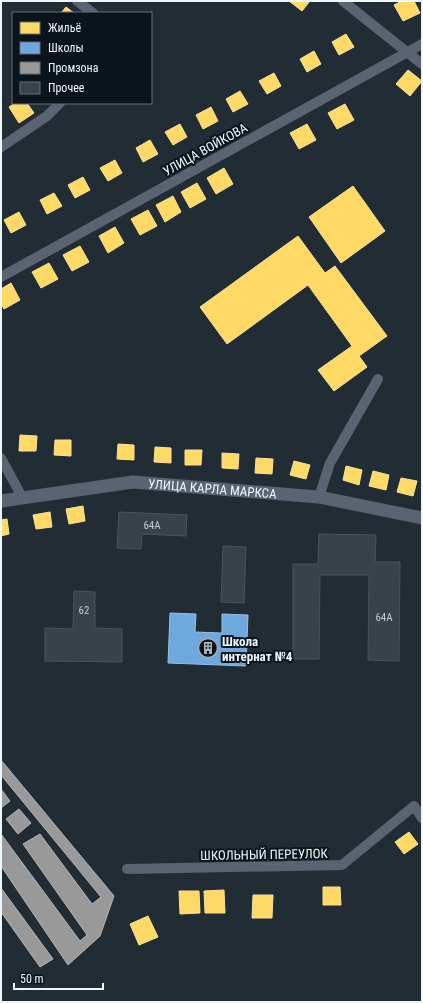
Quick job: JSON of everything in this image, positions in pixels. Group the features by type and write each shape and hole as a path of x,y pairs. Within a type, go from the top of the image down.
{"street":[{"path":"77,1 92,12"},
{"path":"343,1 422,64"},
{"name":"УЛИЦА ВОЙКОВА","path":"1,277 422,44"},
{"path":"1,147 47,116 59,104"},
{"path":"319,497 330,463 378,379"},
{"path":"1,458 22,497"},
{"name":"УЛИЦА КАРЛА МАРКСА","path":"1,501 133,482 319,497 422,518"},
{"name":"ШКОЛЬНЫЙ ПЕРЕУЛОК","path":"127,869 342,866 414,806 422,818"}],"building: Жильё":[{"path":"289,1 310,1 302,11"},
{"path":"402,1 414,1 420,13 403,21 394,5"},
{"path":"66,7 73,12 62,12"},
{"path":"346,34 354,47 339,55 332,42"},
{"path":"314,51 321,64 307,72 300,59"},
{"path":"408,70 422,81 410,96 396,84"},
{"path":"274,73 281,86 267,94 259,81"},
{"path":"240,91 248,104 233,112 226,99"},
{"path":"14,104 28,104 34,113 19,123 9,107"},
{"path":"345,104 354,120 337,129 328,113"},
{"path":"211,107 218,121 203,129 196,115"},
{"path":"180,124 187,137 173,145 165,132"},
{"path":"307,124 316,140 299,149 290,133"},
{"path":"150,140 158,154 143,162 136,148"},
{"path":"115,160 122,173 108,181 100,168"},
{"path":"224,168 233,184 216,194 207,178"},
{"path":"83,177 90,190 75,198 68,185"},
{"path":"197,183 206,199 190,208 181,192"},
{"path":"353,186 385,231 341,263 309,217"},
{"path":"54,193 62,206 47,214 40,200"},
{"path":"173,196 181,212 165,222 156,205"},
{"path":"148,210 157,226 140,235 131,219"},
{"path":"19,212 26,225 11,233 4,220"},
{"path":"115,227 124,243 108,253 99,236"},
{"path":"298,236 325,273 335,266 387,336 359,356 367,367 334,391 318,370 352,346 308,285 227,344 200,307"},
{"path":"80,246 89,262 72,271 63,255"},
{"path":"49,263 58,279 41,288 32,272"},
{"path":"11,283 20,300 4,309 1,304 1,289"},
{"path":"20,435 37,436 36,451 19,451"},
{"path":"55,440 71,440 71,456 54,455"},
{"path":"118,444 134,445 134,460 117,459"},
{"path":"155,447 171,448 171,463 154,462"},
{"path":"185,450 202,450 201,465 185,465"},
{"path":"222,453 239,454 238,469 222,468"},
{"path":"256,458 273,459 272,474 255,473"},
{"path":"294,461 310,465 306,479 290,475"},
{"path":"346,466 362,470 359,485 343,480"},
{"path":"373,471 389,475 386,490 369,486"},
{"path":"401,478 417,481 413,496 397,492"},
{"path":"83,506 85,521 69,524 66,509"},
{"path":"50,512 52,527 36,529 33,515"},
{"path":"7,519 9,534 1,536 1,520"},
{"path":"409,832 418,844 404,854 395,842"},
{"path":"323,887 340,887 341,905 323,905"},
{"path":"224,890 225,913 205,913 204,891"},
{"path":"179,891 199,891 200,913 180,914"},
{"path":"253,895 273,895 272,918 252,918"},
{"path":"148,916 158,937 139,945 130,924"}],"building: Школы":[{"name":"Школа интернат №4","path":"170,613 196,614 195,632 222,633 222,614 248,615 246,666 168,663"}],"building: Промзона":[{"path":"1,760 114,896 100,936 68,965 1,866 1,834 80,941 87,935 23,844 40,834 92,904 101,897 1,775"},
{"path":"1,789 10,801 1,808"},
{"path":"19,809 31,823 18,834 6,819"},
{"path":"1,888 53,959 40,967 1,912"}],"building: Прочее":[{"path":"119,512 187,515 186,536 142,534 141,549 117,548"},
{"path":"319,534 376,535 375,562 400,562 399,661 368,660 369,575 320,575 319,659 293,659 293,564 318,564"},
{"path":"223,546 246,547 244,603 221,602"},
{"path":"74,591 95,592 95,628 122,629 122,662 45,661 45,628 73,629"}],"place":[{"name":"Школа интернат №4","path":"208,648"}]}
